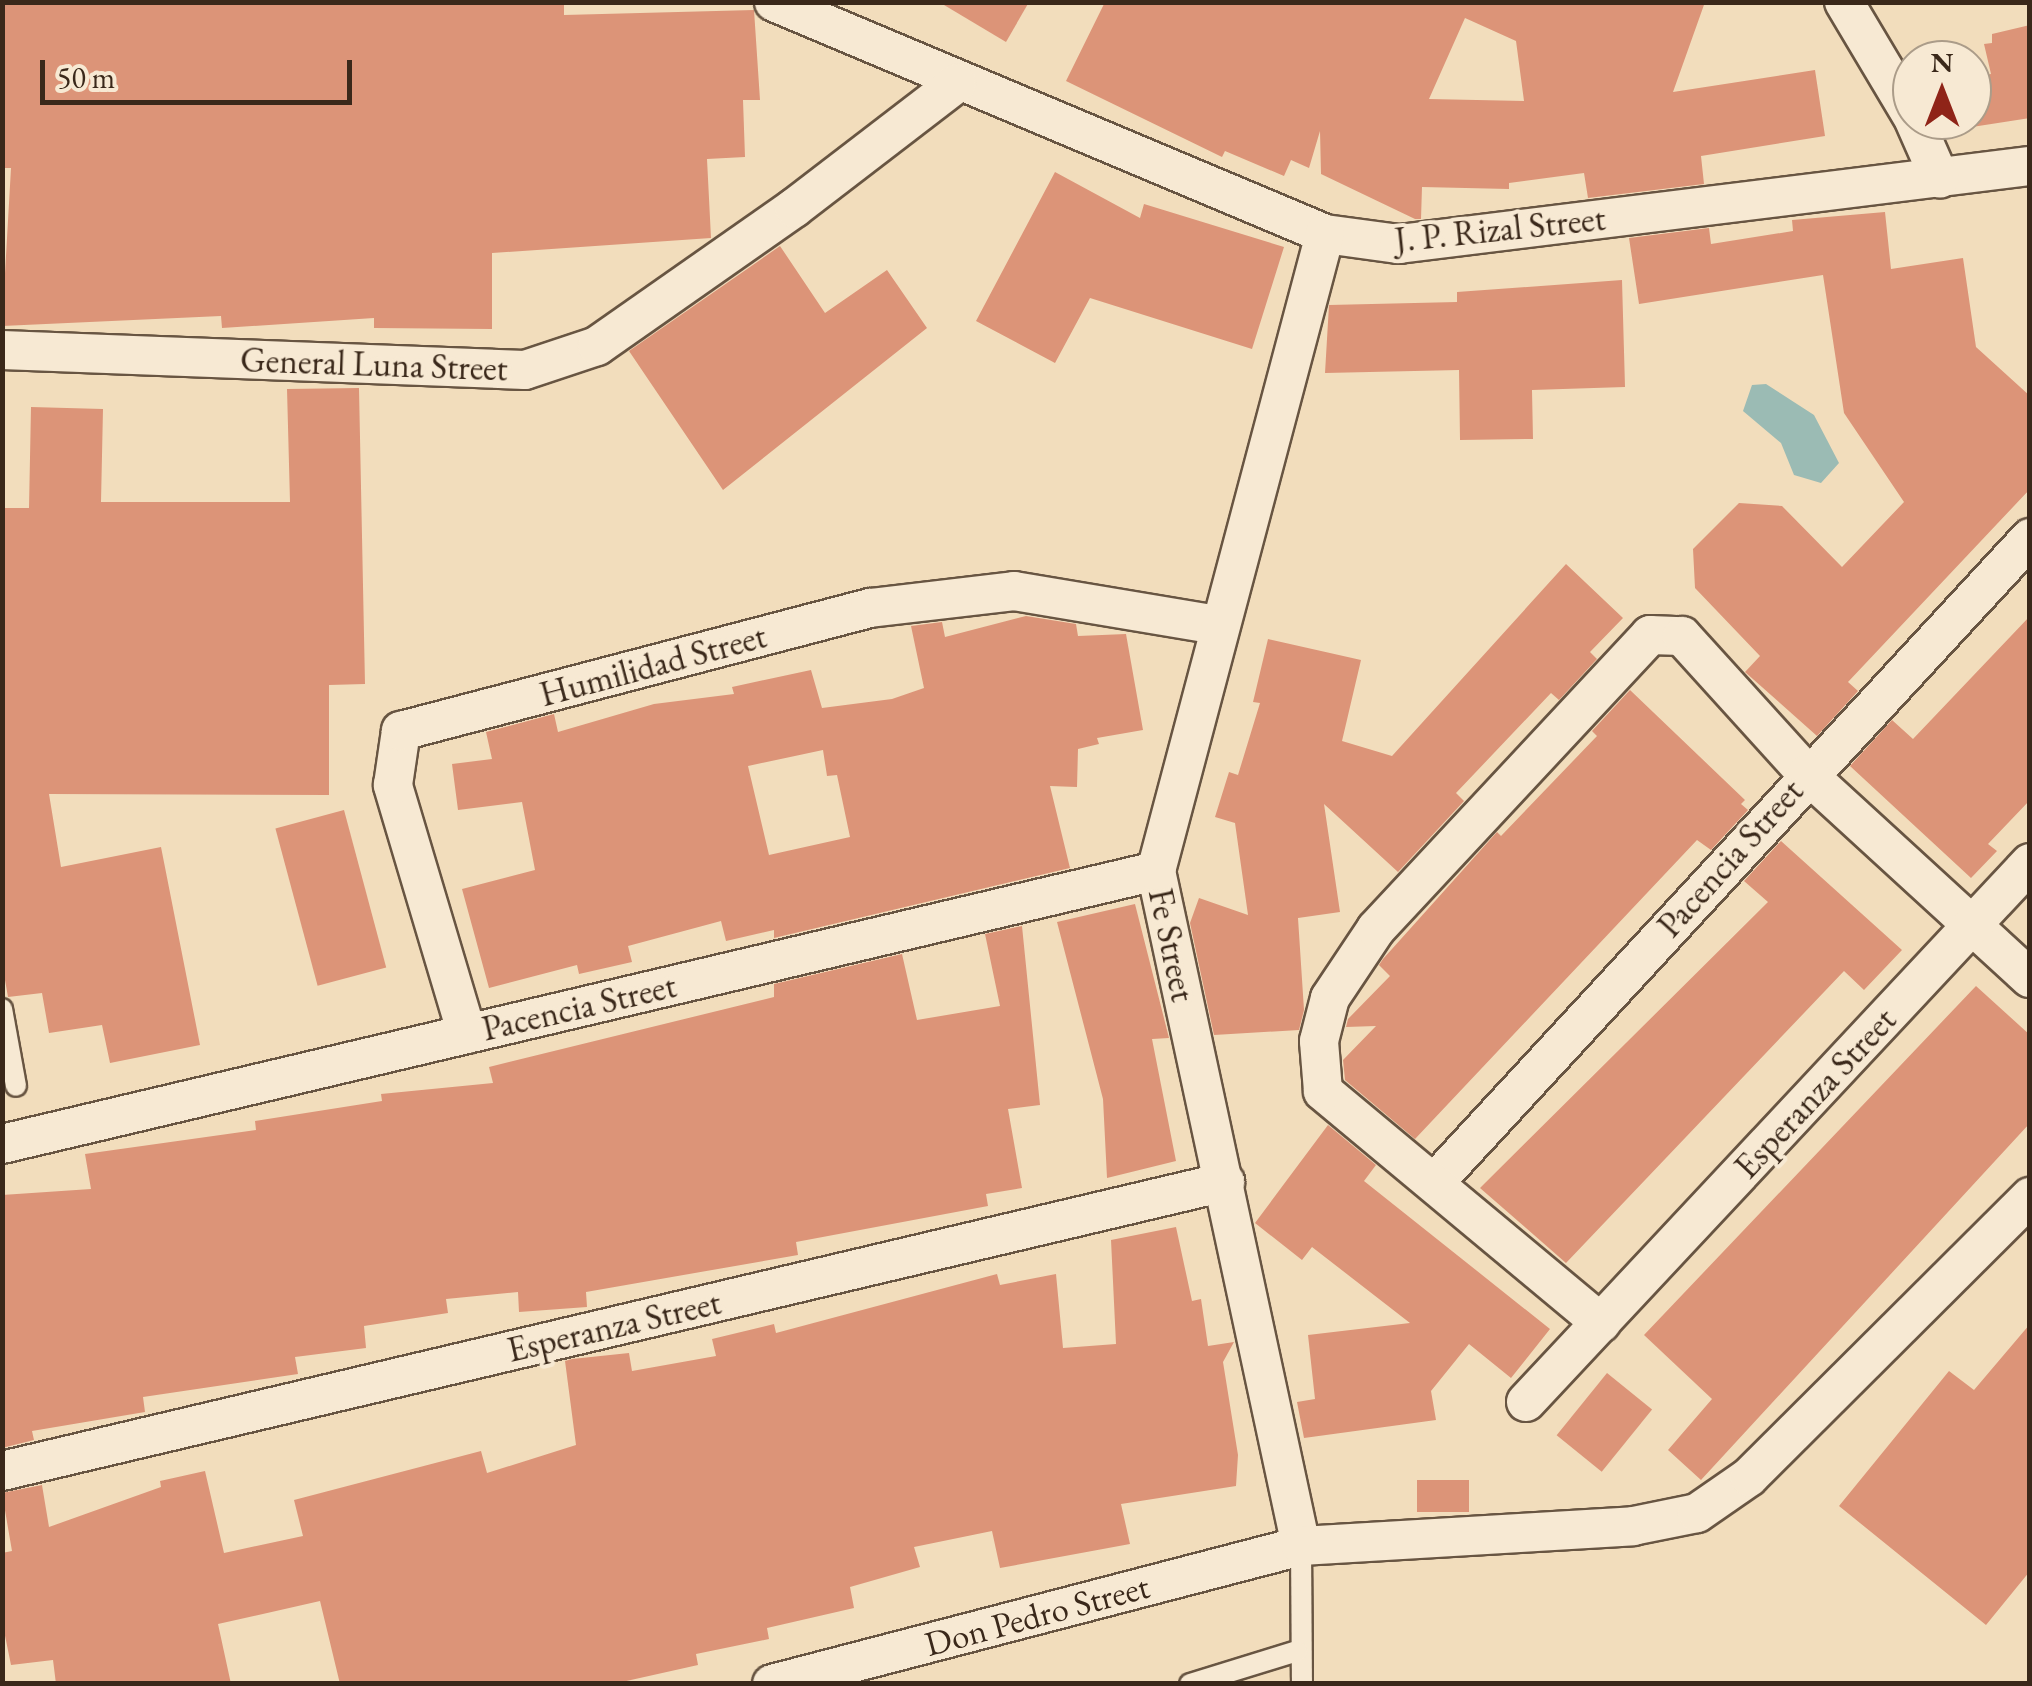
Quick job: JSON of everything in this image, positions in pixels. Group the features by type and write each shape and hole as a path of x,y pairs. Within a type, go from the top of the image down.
{"street":[{"name":"J. P. Rizal Street","path":"774,2 957,83 1325,234 1399,244 2030,166"},
{"path":"1844,2 1892,83"},
{"name":"General Luna Street","path":"2,350 525,370 597,346 794,208 957,83"},
{"path":"1923,140 1940,179"},
{"name":"Fe Street","path":"1302,1546 1156,870 1216,625 1325,234"},
{"name":"Pacencia Street","path":"1435,1182 1807,774 2030,538"},
{"name":"Humilidad Street","path":"468,1034 393,785 402,731 870,608 1014,591 1216,625"},
{"path":"1601,1323 1323,1091 1319,1041 1330,998 1376,929 1650,635 1682,636 1807,774 2030,978"},
{"name":"Esperanza Street","path":"1526,1402 2030,863"},
{"name":"Pacencia Street","path":"2,1144 1156,870"},
{"name":"Esperanza Street","path":"2,1470 1224,1182"},
{"name":"Don Pedro Street","path":"781,1682 1302,1546 1633,1526 1697,1513 1749,1476 2030,1197"}],"lane":[{"path":"2,1008 16,1086"},
{"path":"1302,1546 1297,1651 1302,1684"},
{"path":"1190,1684 1297,1651"}],"water":[{"path":"1766,384 1814,415 1839,463 1821,483 1794,475 1781,443 1743,411 1752,385"}],"building":[{"path":"2,2 564,2 564,15 754,10 760,100 743,100 745,157 707,159 711,238 492,253 492,329 374,328 374,318 222,328 221,316 2,326 11,168 2,168"},
{"path":"939,2 1029,2 1006,42"},
{"path":"1105,2 1705,2 1673,92 1815,70 1825,136 1701,156 1704,184 1588,198 1584,173 1509,183 1509,189 1422,187 1421,219 1415,219 1321,174 1320,131 1309,168 1291,160 1284,176 1225,151 1222,157 1066,81","holes":["1465,18 1516,41 1524,101 1429,99"]},
{"path":"2030,25 2030,118 1992,124 1992,34"},
{"path":"1055,172 1140,218 1144,204 1284,247 1252,349 1090,298 1055,363 976,321"},
{"path":"1885,212 1891,269 1963,258 1976,347 2030,396 2030,489 1848,682 1858,691 1817,736 1745,672 1760,656 1695,588 1693,549 1739,503 1782,506 1842,567 1904,502 1844,413 1823,275 1639,304 1629,238 1709,228 1711,244 1793,231 1792,220"},
{"path":"780,246 825,313 887,270 927,328 723,490 629,351"},
{"path":"1622,280 1625,387 1532,390 1533,439 1460,440 1459,370 1325,373 1329,305 1457,302 1457,292"},
{"path":"359,388 365,684 329,685 329,795 49,794 61,867 161,847 200,1045 110,1063 102,1025 49,1033 42,993 8,997 2,963 2,508 29,508 31,407 103,409 101,502 290,502 287,389"},
{"path":"1566,564 1623,618 1590,652 1597,659 1559,700 1551,693 1456,793 1464,801 1398,872 1324,804 1340,912 1298,918 1304,1010 1299,1030 1214,1035 1190,923 1199,898 1248,915 1235,823 1215,817 1229,772 1238,775 1260,703 1253,702 1268,639 1361,660 1342,741 1392,756"},
{"path":"1026,616 1076,624 1078,636 1126,634 1143,730 1097,738 1099,744 1078,749 1077,787 1050,786 1070,868 774,938 774,930 726,941 721,921 628,946 632,962 579,974 577,965 489,988 462,889 535,870 522,802 458,810 452,764 492,759 486,732 554,714 558,732 654,704 734,694 732,687 811,670 822,708 892,699 924,688 911,626 942,622 945,637","holes":["823,750 827,776 837,775 850,837 769,855 748,766"]},
{"path":"2030,616 2030,800 1988,844 1997,851 1971,878 1850,766 1892,720 1913,739"},
{"path":"1630,690 1745,800 1741,804 1748,810 1711,850 1697,840 1415,1139 1345,1080 1343,1060 1376,1026 1346,1027 1348,1019 1390,976 1379,965 1383,959 1497,832 1501,836 1597,736 1592,731"},
{"path":"344,810 386,967 318,986 275,828"},
{"path":"1781,841 1902,950 1864,990 1844,971 1566,1263 1480,1188 1768,902 1744,881"},
{"path":"1135,904 1169,1038 1152,1039 1176,1161 1107,1178 1103,1099 1057,922"},
{"path":"1022,926 1040,1105 1008,1109 1022,1188 986,1194 988,1206 796,1242 798,1255 586,1292 587,1307 519,1312 518,1292 446,1299 448,1313 364,1326 366,1348 295,1357 298,1374 143,1397 145,1412 32,1431 34,1440 2,1448 2,1195 91,1189 85,1154 256,1130 255,1121 382,1101 381,1094 493,1083 489,1067 774,997 774,984 902,954 917,1020 1000,1006 985,934"},
{"path":"1976,986 2030,1035 2030,1123 1701,1480 1668,1450 1712,1399 1644,1335"},
{"path":"1328,1125 1376,1165 1364,1181 1550,1329 1511,1378 1469,1344 1431,1391 1436,1420 1304,1438 1297,1402 1315,1399 1308,1335 1410,1323 1312,1247 1302,1260 1255,1223"},
{"path":"1176,1227 1192,1301 1201,1299 1208,1346 1234,1342 1223,1362 1238,1455 1236,1486 1121,1504 1130,1544 1000,1568 992,1531 914,1547 920,1567 850,1587 854,1608 767,1628 769,1639 696,1654 698,1665 613,1684 340,1684 320,1601 218,1624 231,1684 56,1684 53,1660 11,1665 2,1621 2,1553 12,1551 2,1493 42,1485 49,1527 161,1487 160,1481 205,1471 224,1553 303,1536 294,1500 481,1451 487,1473 576,1445 565,1361 572,1359 629,1353 632,1371 716,1356 712,1339 774,1324 776,1333 997,1274 1000,1285 1056,1274 1063,1348 1116,1344 1111,1240"},
{"path":"2030,1324 2030,1571 1986,1625 1839,1506 1949,1371 1974,1390"},
{"path":"1607,1373 1652,1410 1602,1472 1557,1435"},
{"path":"1417,1480 1469,1480 1469,1512 1417,1512"}]}
